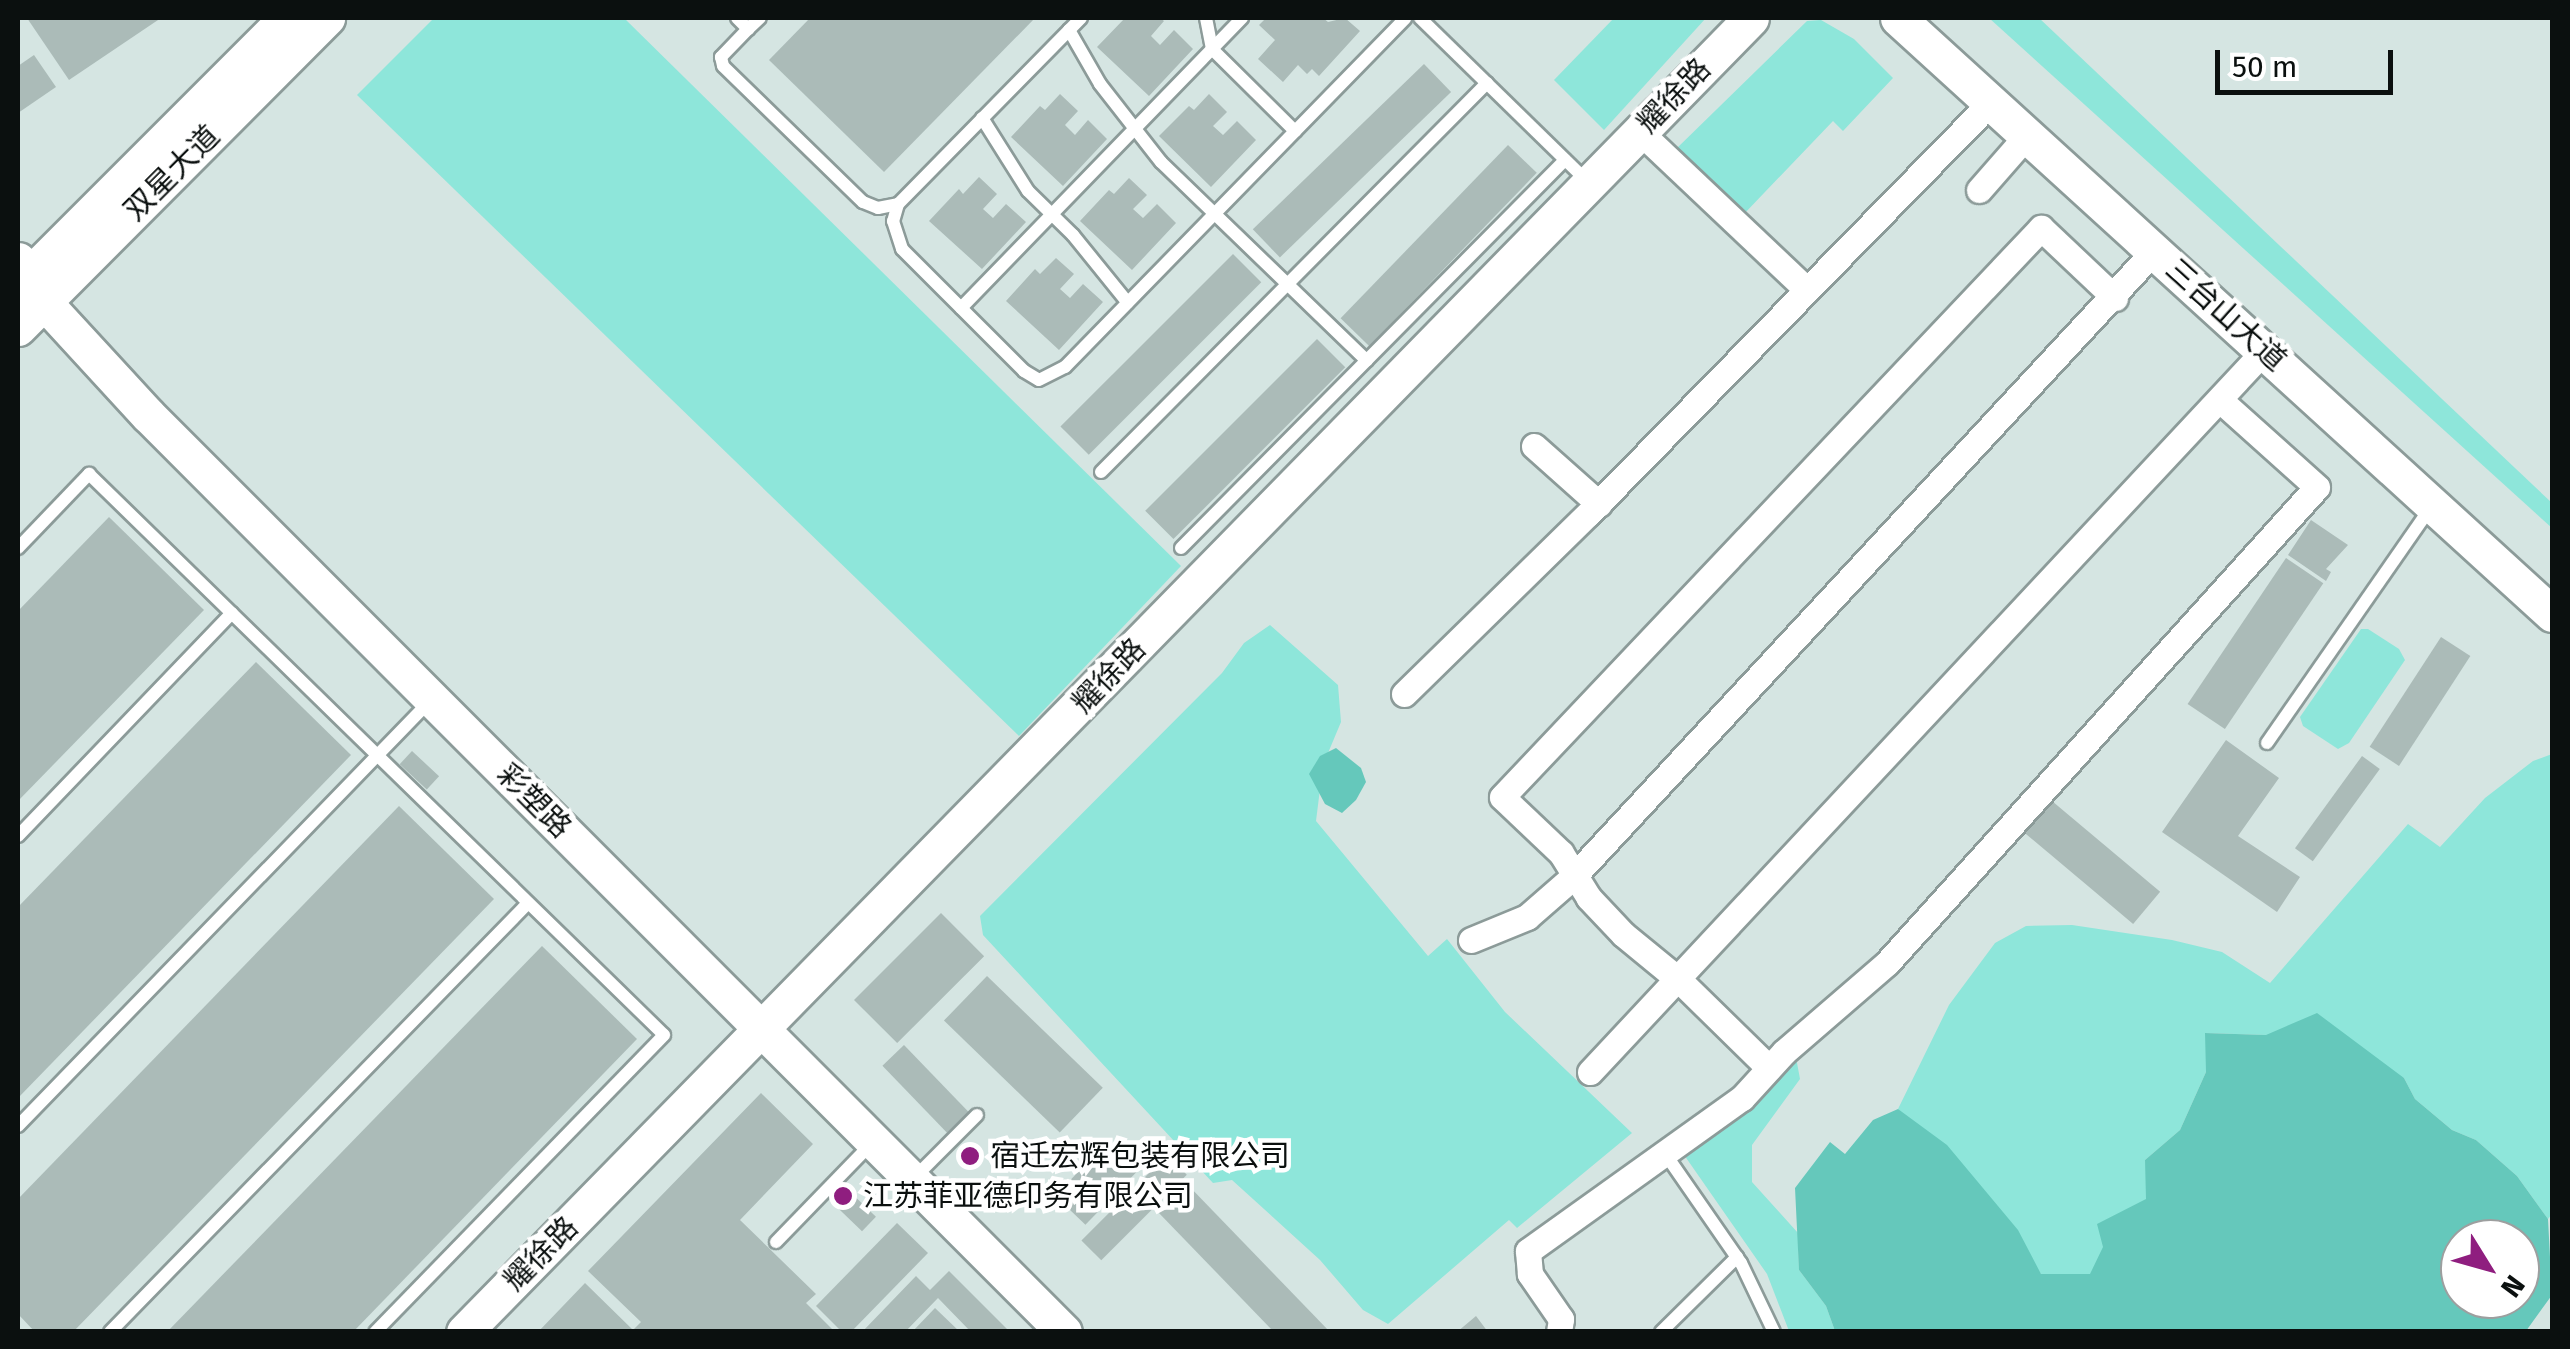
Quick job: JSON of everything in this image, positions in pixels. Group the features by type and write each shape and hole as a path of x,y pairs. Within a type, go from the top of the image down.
{"street":[{"name":"双星大道","path":"18,328 27,281 286,18"},
{"name":"双星大道","path":"27,281 327,18"},
{"name":"耀徐路","path":"464,1332 763,1031 1577,172 1640,132 1750,18"},
{"name":"三台山大道","path":"1898,18 2552,614"},
{"name":"三台山大道","path":"1934,18 2552,581"},
{"path":"1404,694 1599,504 1992,102"},
{"path":"1640,132 1807,290"},
{"path":"1979,190 2028,134"},
{"path":"1769,1068 1679,980 1623,934 1588,898 1560,853 1502,797 2041,228 2115,298"},
{"path":"1471,940 1527,916 1574,876 2115,298 2155,250"},
{"name":"彩塑路","path":"27,281 148,415 1059,1330"},
{"path":"1590,1072 2264,350"},
{"path":"1559,1332 1561,1319 1530,1274 1528,1251 1742,1098 1769,1068 1887,964 2318,487 2220,400"},
{"path":"1534,446 1599,504"}],"lane":[{"path":"737,18 748,29"},
{"path":"760,18 721,56 723,66 863,202 878,208 898,204"},
{"path":"1081,18 898,204 892,221 902,249 1024,371 1039,380 1065,367 1405,18"},
{"path":"1206,18 1212,49 1295,131"},
{"path":"961,308 1242,18"},
{"path":"1181,548 1367,361 1577,172 1420,18"},
{"path":"1069,30 1133,130 1367,361"},
{"path":"1101,472 1487,83"},
{"path":"982,118 1012,170 1081,244 1128,303"},
{"path":"18,548 90,474 664,1035 375,1332"},
{"path":"2267,743 2433,504"},
{"path":"18,836 232,613"},
{"path":"18,1126 432,699"},
{"path":"110,1332 528,903"},
{"path":"912,1180 977,1115"},
{"path":"776,1242 873,1141"},
{"path":"1664,1152 1737,1257 1774,1332"},
{"path":"1661,1332 1737,1257"}],"shaded area":[{"path":"434,18 624,18 1181,566 1019,736 357,95"},
{"path":"1614,18 1706,18 1604,130 1554,80"},
{"path":"1989,18 2039,18 2552,503 2552,528"},
{"path":"1821,20 1854,39 1893,78 1843,131 1833,121 1743,215 1675,150 1807,21"},
{"path":"1270,625 1338,685 1341,722 1323,765 1316,821 1428,956 1447,939 1505,1012 1632,1133 1517,1228 1509,1220 1388,1324 1363,1310 1320,1260 1232,1180 1213,1183 983,935 980,916 1222,673 1244,643"},
{"path":"2361,629 2368,629 2399,649 2405,660 2349,743 2338,749 2303,726 2300,717"},
{"path":"1336,748 1361,768 1366,782 1356,800 1342,813 1325,804 1309,774 1320,756"},
{"path":"2552,754 2552,1214 2548,1219 2517,1176 2476,1140 2452,1130 2415,1099 2404,1078 2266,1035 2206,1033 2206,1072 2180,1130 2145,1160 2169,1287 2041,1274 1898,1109 1949,1005 1995,943 2026,926 2072,925 2172,940 2222,952 2270,983 2408,824 2440,847 2485,798 2533,761"},
{"path":"2317,1013 2404,1078 2415,1099 2452,1130 2476,1140 2517,1176 2548,1219 2552,1295 2540,1312 2540,1219 2440,1219 2440,1319 2535,1319 2526,1331 1835,1331 1826,1306 1799,1270 1795,1188 1830,1142 1845,1154 1873,1120 1898,1109 1947,1145 2018,1230 2041,1274 2090,1274 2103,1247 2097,1224 2146,1199 2145,1160 2180,1130 2206,1072 2205,1033 2266,1035"},
{"path":"1795,1052 1800,1079 1752,1145 1752,1182 1798,1233 1799,1270 1826,1306 1835,1331 1789,1331 1767,1274 1682,1152"}],"building":[{"path":"27,18 161,18 69,80"},
{"path":"810,18 1035,18 884,172 769,60"},
{"path":"1125,18 1160,18 1164,21 1151,36 1160,45 1174,30 1193,49 1149,96 1097,47"},
{"path":"1266,18 1323,18 1328,22 1345,18 1360,31 1319,76 1312,69 1307,74 1298,65 1283,82 1258,59 1275,40 1259,25"},
{"path":"34,55 56,87 18,113 18,66"},
{"path":"1424,64 1451,92 1280,257 1253,229"},
{"path":"1060,94 1078,111 1065,125 1075,135 1088,120 1107,139 1063,186 1011,137 1040,106 1045,110"},
{"path":"1209,94 1227,112 1213,126 1223,135 1237,121 1256,140 1211,187 1159,136 1189,106 1194,110"},
{"path":"1508,145 1537,173 1369,346 1341,318"},
{"path":"979,177 997,194 983,209 993,218 1006,204 1026,222 982,269 929,221 959,189 963,194"},
{"path":"1129,178 1147,195 1133,209 1143,218 1157,204 1176,223 1132,270 1080,221 1109,190 1114,194"},
{"path":"1233,254 1261,282 1089,455 1060,427"},
{"path":"1056,258 1074,274 1060,289 1070,298 1083,284 1103,302 1059,350 1006,301 1035,269 1040,274"},
{"path":"1317,339 1345,367 1173,539 1145,511"},
{"path":"109,517 204,610 18,801 18,611"},
{"path":"2311,520 2348,545 2326,569 2331,572 2326,581 2288,555"},
{"path":"2286,558 2323,583 2225,729 2188,704"},
{"path":"2441,637 2470,656 2399,766 2370,747"},
{"path":"256,662 351,755 18,1098 18,907"},
{"path":"2226,740 2279,778 2238,836 2300,877 2277,912 2162,832"},
{"path":"412,751 439,776 427,789 400,764"},
{"path":"2362,756 2380,769 2313,861 2295,848"},
{"path":"2046,796 2160,892 2133,924 2019,828"},
{"path":"399,806 494,899 73,1332 35,1332 18,1314 18,1199"},
{"path":"941,913 984,956 897,1043 854,1000"},
{"path":"542,946 637,1039 353,1332 167,1332"},
{"path":"987,976 1103,1088 1060,1132 944,1021"},
{"path":"904,1045 969,1112 947,1133 882,1066"},
{"path":"761,1093 813,1144 740,1220 816,1294 806,1303 835,1332 538,1332 585,1283 633,1330 641,1322 588,1271"},
{"path":"1108,1141 1138,1170 1085,1225 1055,1196"},
{"path":"1167,1155 1187,1175 1101,1260 1081,1241"},
{"path":"1186,1183 1330,1332 1274,1332 1157,1211"},
{"path":"845,1187 876,1217 862,1231 831,1201"},
{"path":"897,1223 928,1253 851,1332 842,1332 816,1306"},
{"path":"949,1271 1010,1332 971,1332 938,1298 905,1332 862,1332 916,1276 930,1290"},
{"path":"935,1308 960,1332 912,1332"},
{"path":"1476,1316 1488,1332 1457,1332"}],"place":[{"name":"宿迁宏辉包装有限公司","path":"970,1156"},
{"name":"江苏菲亚德印务有限公司","path":"843,1196"}]}
